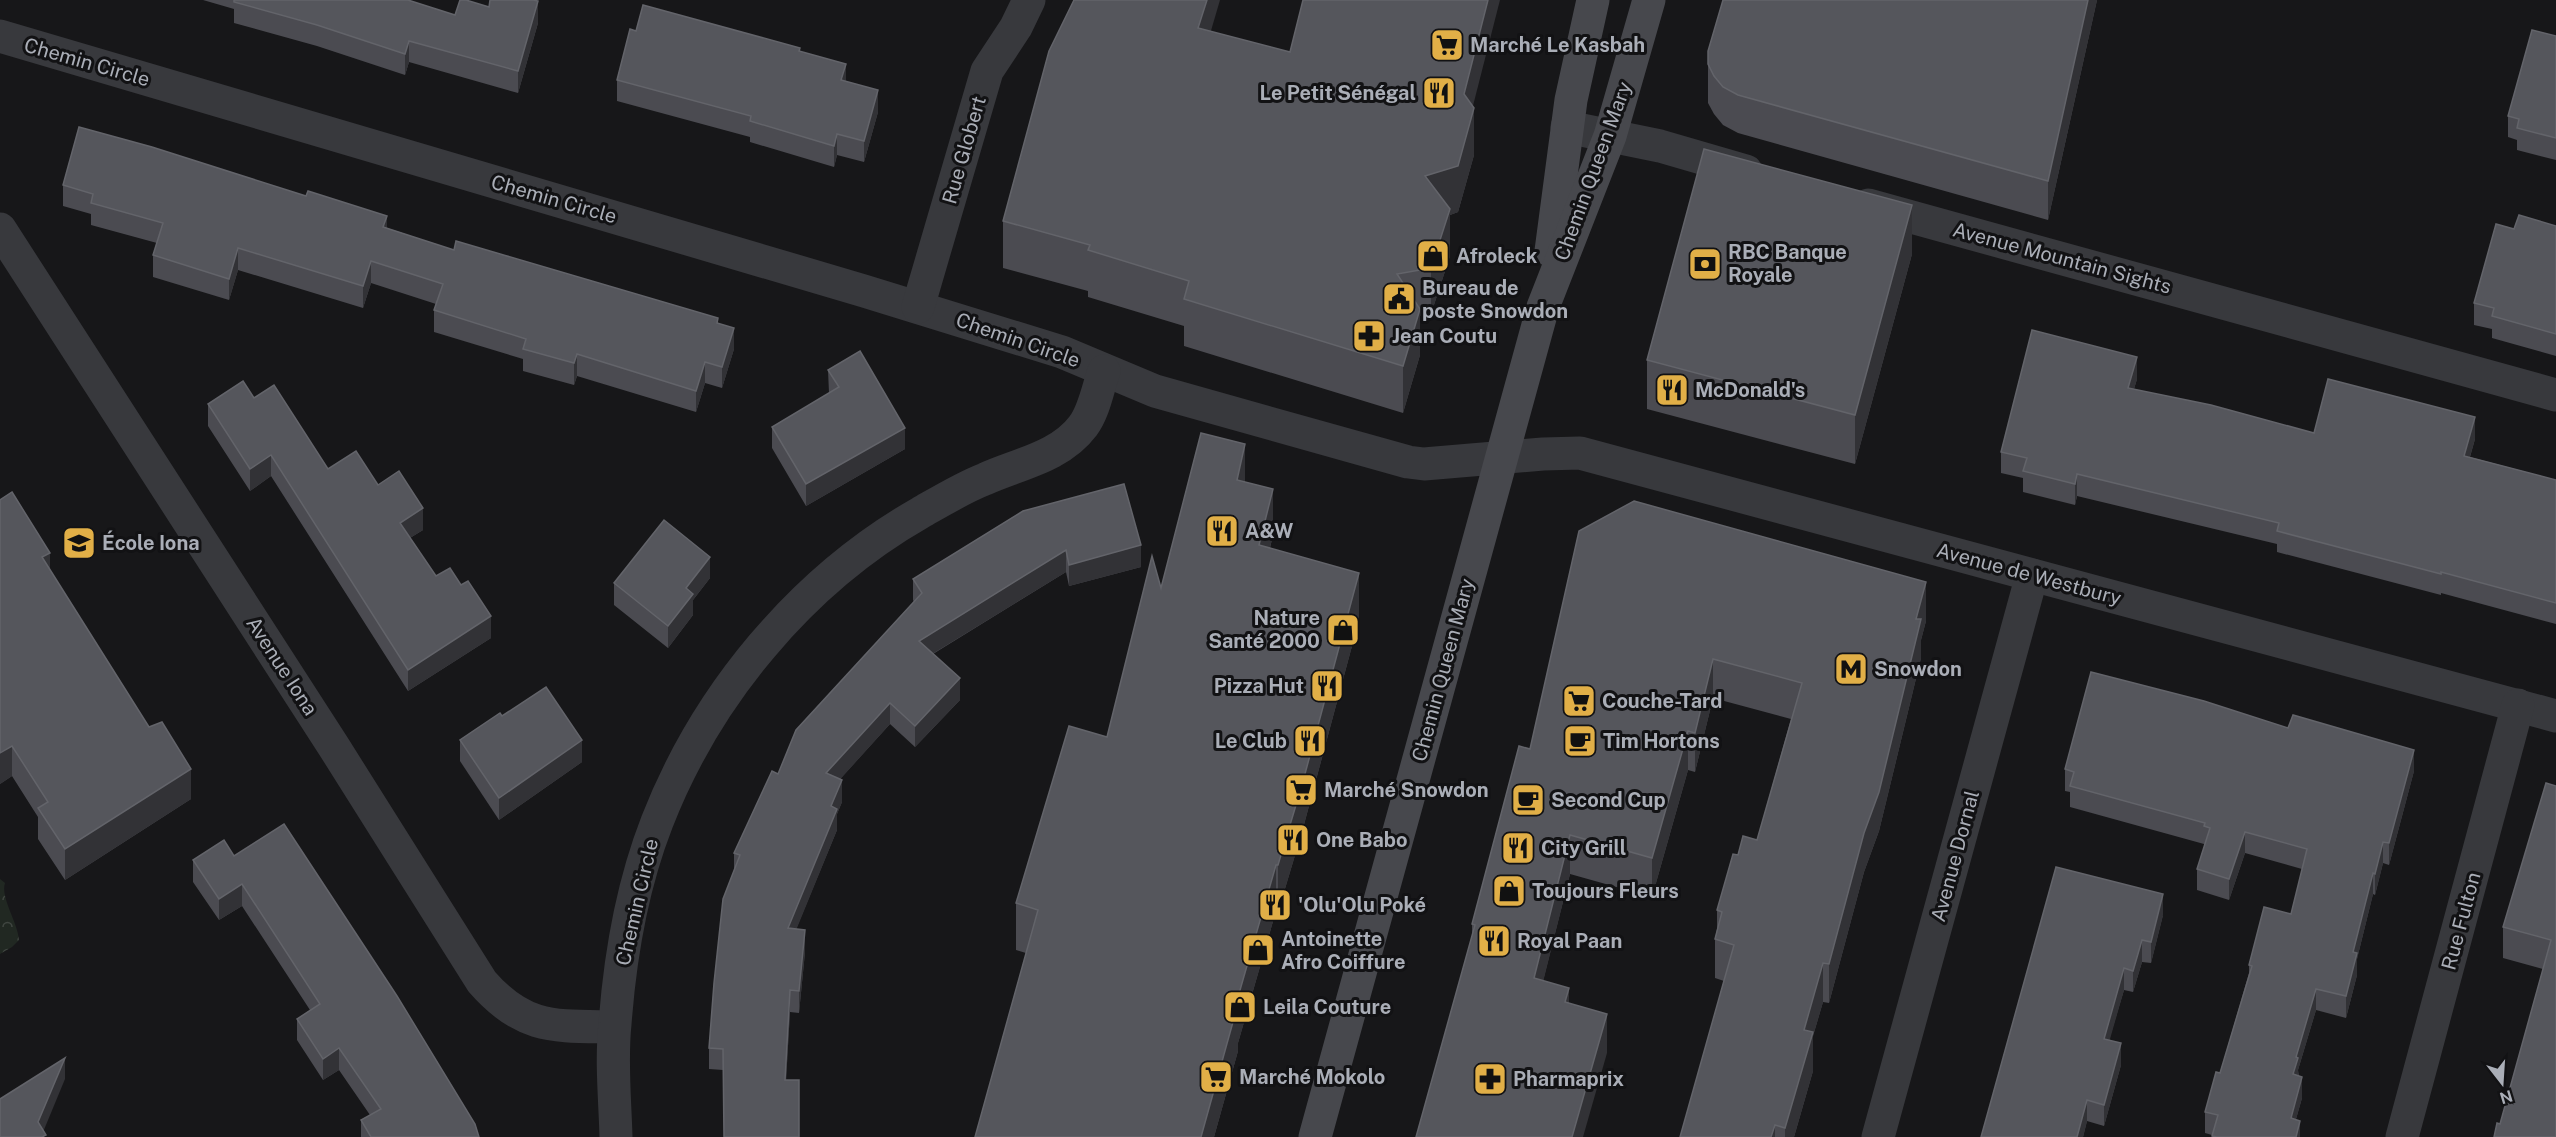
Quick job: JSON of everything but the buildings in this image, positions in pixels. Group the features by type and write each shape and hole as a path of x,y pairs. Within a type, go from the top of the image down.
{"street":[{"name":"Rue Globert","path":"918,308 987,71 1016,27 1029,0"},
{"name":"Chemin Queen Mary","path":"1543,307 1567,127 1593,0"},
{"name":"Chemin Queen Mary","path":"1315,1137 1543,307 1610,136 1649,0"},
{"name":"Chemin Circle","path":"0,36 1062,352 1155,391 1408,462 1424,464 1500,458"},
{"path":"1567,127 1660,147 1778,179"},
{"name":"Avenue Mountain Sights","path":"1835,195 2556,395"},
{"name":"Avenue Iona","path":"0,229 334,747 482,982 507,1008 535,1022 614,1027"},
{"name":"Chemin Circle","path":"616,1137 614,1027 619,983 634,901 657,823 703,728 736,680 797,607 868,547 952,495 984,479 1042,457 1060,448 1076,435 1085,424 1104,371"},
{"name":"Avenue de Westbury","path":"1500,458 1580,453 2556,716"},
{"name":"Avenue Dornal","path":"1878,1137 2032,575"},
{"name":"Rue Fulton","path":"2402,1137 2518,705"}],"green space":[{"path":"0,879 5,883 5,895 19,940 0,954"}],"place":[{"name":"Marché Le Kasbah","path":"1447,45"},
{"name":"Le Petit Sénégal","path":"1439,93"},
{"name":"Afroleck","path":"1433,256"},
{"name":"RBC Banque Royale","path":"1705,264"},
{"name":"Bureau de poste Snowdon","path":"1399,299"},
{"name":"Jean Coutu","path":"1369,336"},
{"name":"McDonald's","path":"1672,390"},
{"name":"A&W","path":"1222,531"},
{"name":"École Iona","path":"79,543"},
{"name":"Nature Santé 2000","path":"1343,630"},
{"name":"Snowdon","path":"1851,669"},
{"name":"Pizza Hut","path":"1327,686"},
{"name":"Couche-Tard","path":"1579,701"},
{"name":"Le Club","path":"1310,741"},
{"name":"Tim Hortons","path":"1580,741"},
{"name":"Marché Snowdon","path":"1301,790"},
{"name":"Second Cup","path":"1528,800"},
{"name":"One Babo","path":"1293,840"},
{"name":"City Grill","path":"1518,848"},
{"name":"Toujours Fleurs","path":"1509,891"},
{"name":"'Olu'Olu Poké","path":"1275,905"},
{"name":"Royal Paan","path":"1494,941"},
{"name":"Antoinette Afro Coiffure","path":"1258,950"},
{"name":"Leila Couture","path":"1240,1007"},
{"name":"Marché Mokolo","path":"1216,1077"},
{"name":"Pharmaprix","path":"1490,1079"}]}
